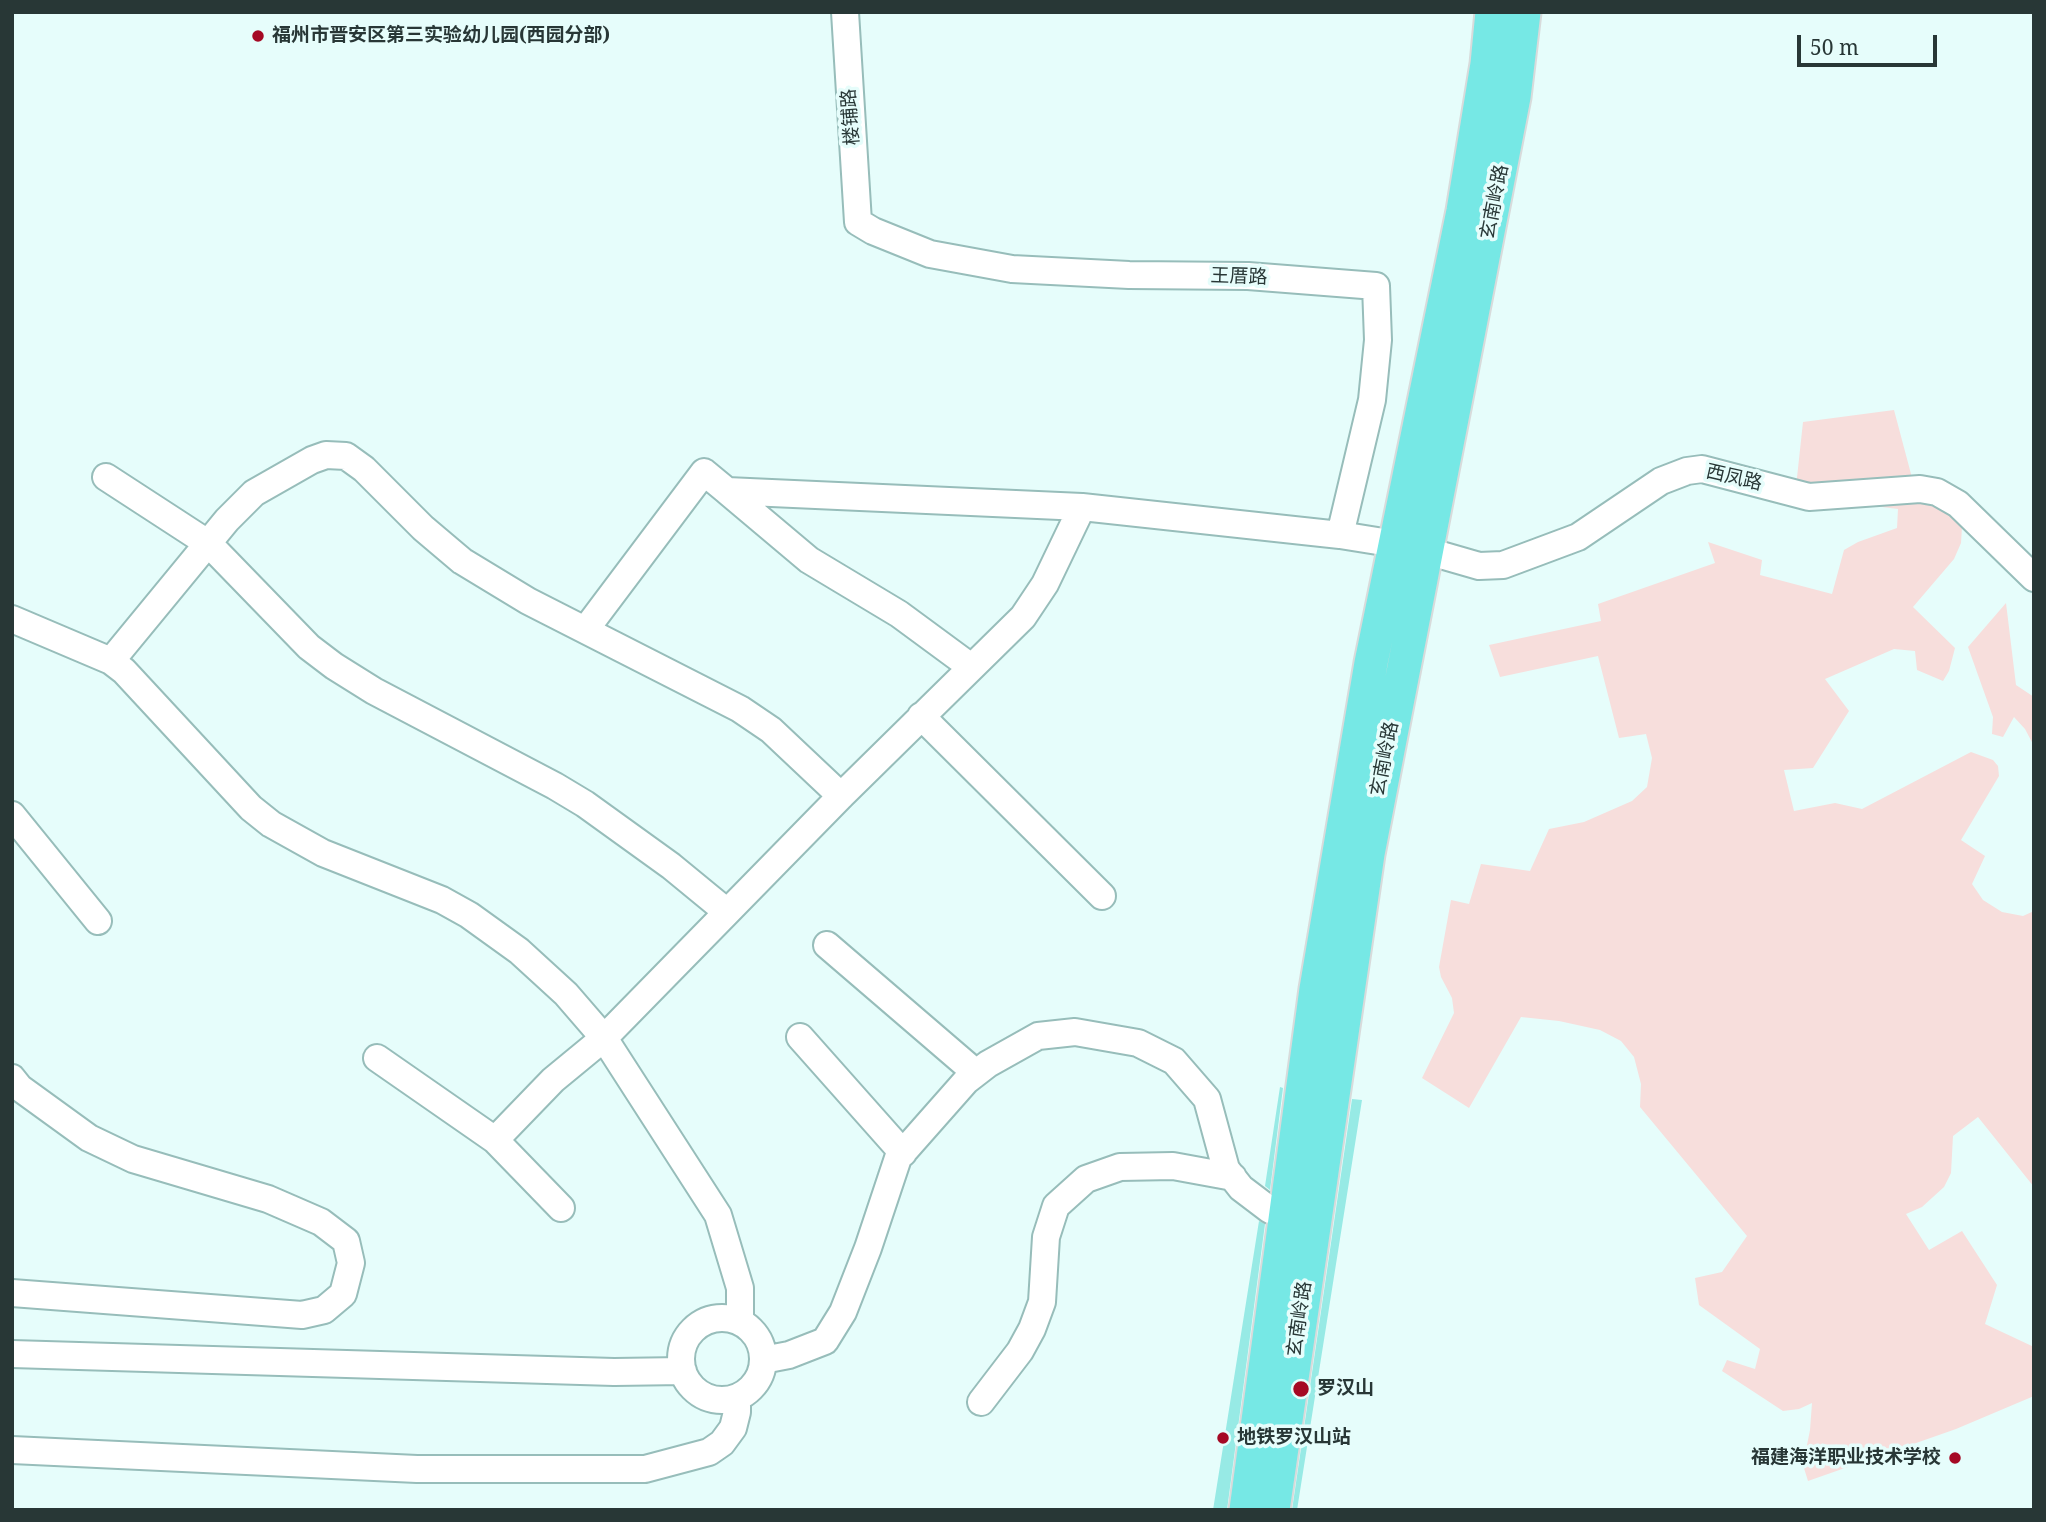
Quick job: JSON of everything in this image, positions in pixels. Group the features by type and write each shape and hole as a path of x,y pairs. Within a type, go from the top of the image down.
{"main road":[{"name":"玄南岭路","path":"1273,1510 1411,547 1441,400 1463,211 1507,23"},
{"name":"玄南岭路","path":"1246,1510 1316,989 1371,663 1411,547"}],"street":[{"name":"楼铺路","path":"845,12 858,222"},
{"name":"王厝路","path":"858,222 911,248 952,259 1012,269 1129,275 1248,276 1376,286 1377,352 1372,400 1340,535"},
{"path":"111,661 241,505 269,483 312,460 327,455 346,456 363,469 423,528 463,561 528,601 722,699 753,718 786,744 841,796"},
{"name":"西凤路","path":"727,491 1082,507 1340,535 1411,547 1479,566 1503,565 1578,537 1626,502 1661,481 1687,471 1702,469 1809,497 1920,489 1937,492 1958,504 2034,578"},
{"path":"586,629 704,472 809,560 899,614 971,667"},
{"path":"106,477 209,544 309,647 334,666 374,691 585,804 660,858 727,912"},
{"path":"495,1140 553,1080 604,1038 1035,602 1082,507"},
{"path":"12,619 111,661 124,671 251,808 271,824 323,853 442,900 485,925 519,951 566,994 604,1038 718,1216 740,1288 740,1322"},
{"path":"921,716 1102,896"},
{"path":"12,815 98,921"},
{"path":"827,945 976,1073"},
{"path":"763,1360 789,1355 825,1341 843,1312 898,1158 966,1081 1038,1036 1075,1032 1138,1044 1174,1061 1206,1099 1226,1169 1241,1188 1270,1210"},
{"path":"800,1037 903,1153"},
{"path":"377,1058 495,1140 561,1208"},
{"path":"12,1078 20,1088 22,1102 133,1159 268,1199 321,1222 346,1241 351,1263 342,1294 324,1310 302,1315 12,1293"},
{"path":"981,1402 1020,1351 1032,1329 1042,1302 1046,1237 1056,1206 1086,1179 1120,1167 1173,1166 1233,1177"},
{"path":"729,1317 740,1322 756,1335 763,1352 762,1368 754,1386 737,1398 710,1399 696,1391 684,1378 680,1357 684,1339 694,1326 711,1318 729,1317"},
{"path":"12,1354 600,1371 683,1371"},
{"path":"12,1450 417,1469 645,1469 709,1452 722,1443 733,1428 737,1398"}],"shaded area":[{"path":"1894,410 1915,489 1958,514 1962,527 1961,543 1954,559 1913,607 1955,648 1949,671 1943,681 1917,670 1915,651 1894,649 1825,679 1849,711 1813,768 1784,770 1794,811 1835,803 1862,809 1971,752 1993,760 1998,766 1999,776 1961,840 1985,856 1972,884 1983,900 2002,912 2023,916 2034,911 2034,1187 1978,1117 1953,1136 1951,1173 1944,1187 1922,1207 1906,1214 1929,1250 1962,1231 1997,1285 1985,1324 2034,1347 2034,1396 1956,1429 1808,1481 1803,1465 1812,1403 1799,1409 1783,1411 1722,1371 1727,1360 1755,1369 1760,1349 1699,1305 1695,1278 1722,1272 1747,1236 1640,1107 1641,1084 1634,1057 1621,1041 1600,1030 1559,1021 1521,1017 1469,1108 1422,1078 1454,1013 1452,998 1439,967 1451,900 1469,904 1481,864 1530,871 1549,829 1584,822 1632,801 1647,787 1652,758 1646,734 1619,738 1598,656 1500,677 1489,645 1601,621 1598,604 1715,563 1708,542 1762,560 1760,575 1832,594 1844,550 1897,528 1898,509 1795,496 1803,422"},
{"path":"2006,603 2016,685 2034,697 2034,746 2025,729 2014,717 2003,737 1992,734 1993,717 1968,647"}],"building":[{"path":"1280,1087 1283,1088 1270,1190 1265,1186"},
{"path":"1352,1099 1362,1100 1297,1510 1292,1510"},
{"path":"1259,1221 1265,1224 1227,1510 1213,1510"}],"place":[{"name":"福州市晋安区第三实验幼儿园(西园分部)","path":"258,36"},
{"name":"罗汉山","path":"1301,1389"},
{"name":"地铁罗汉山站","path":"1223,1438"},
{"name":"福建海洋职业技术学校","path":"1955,1458"}]}
